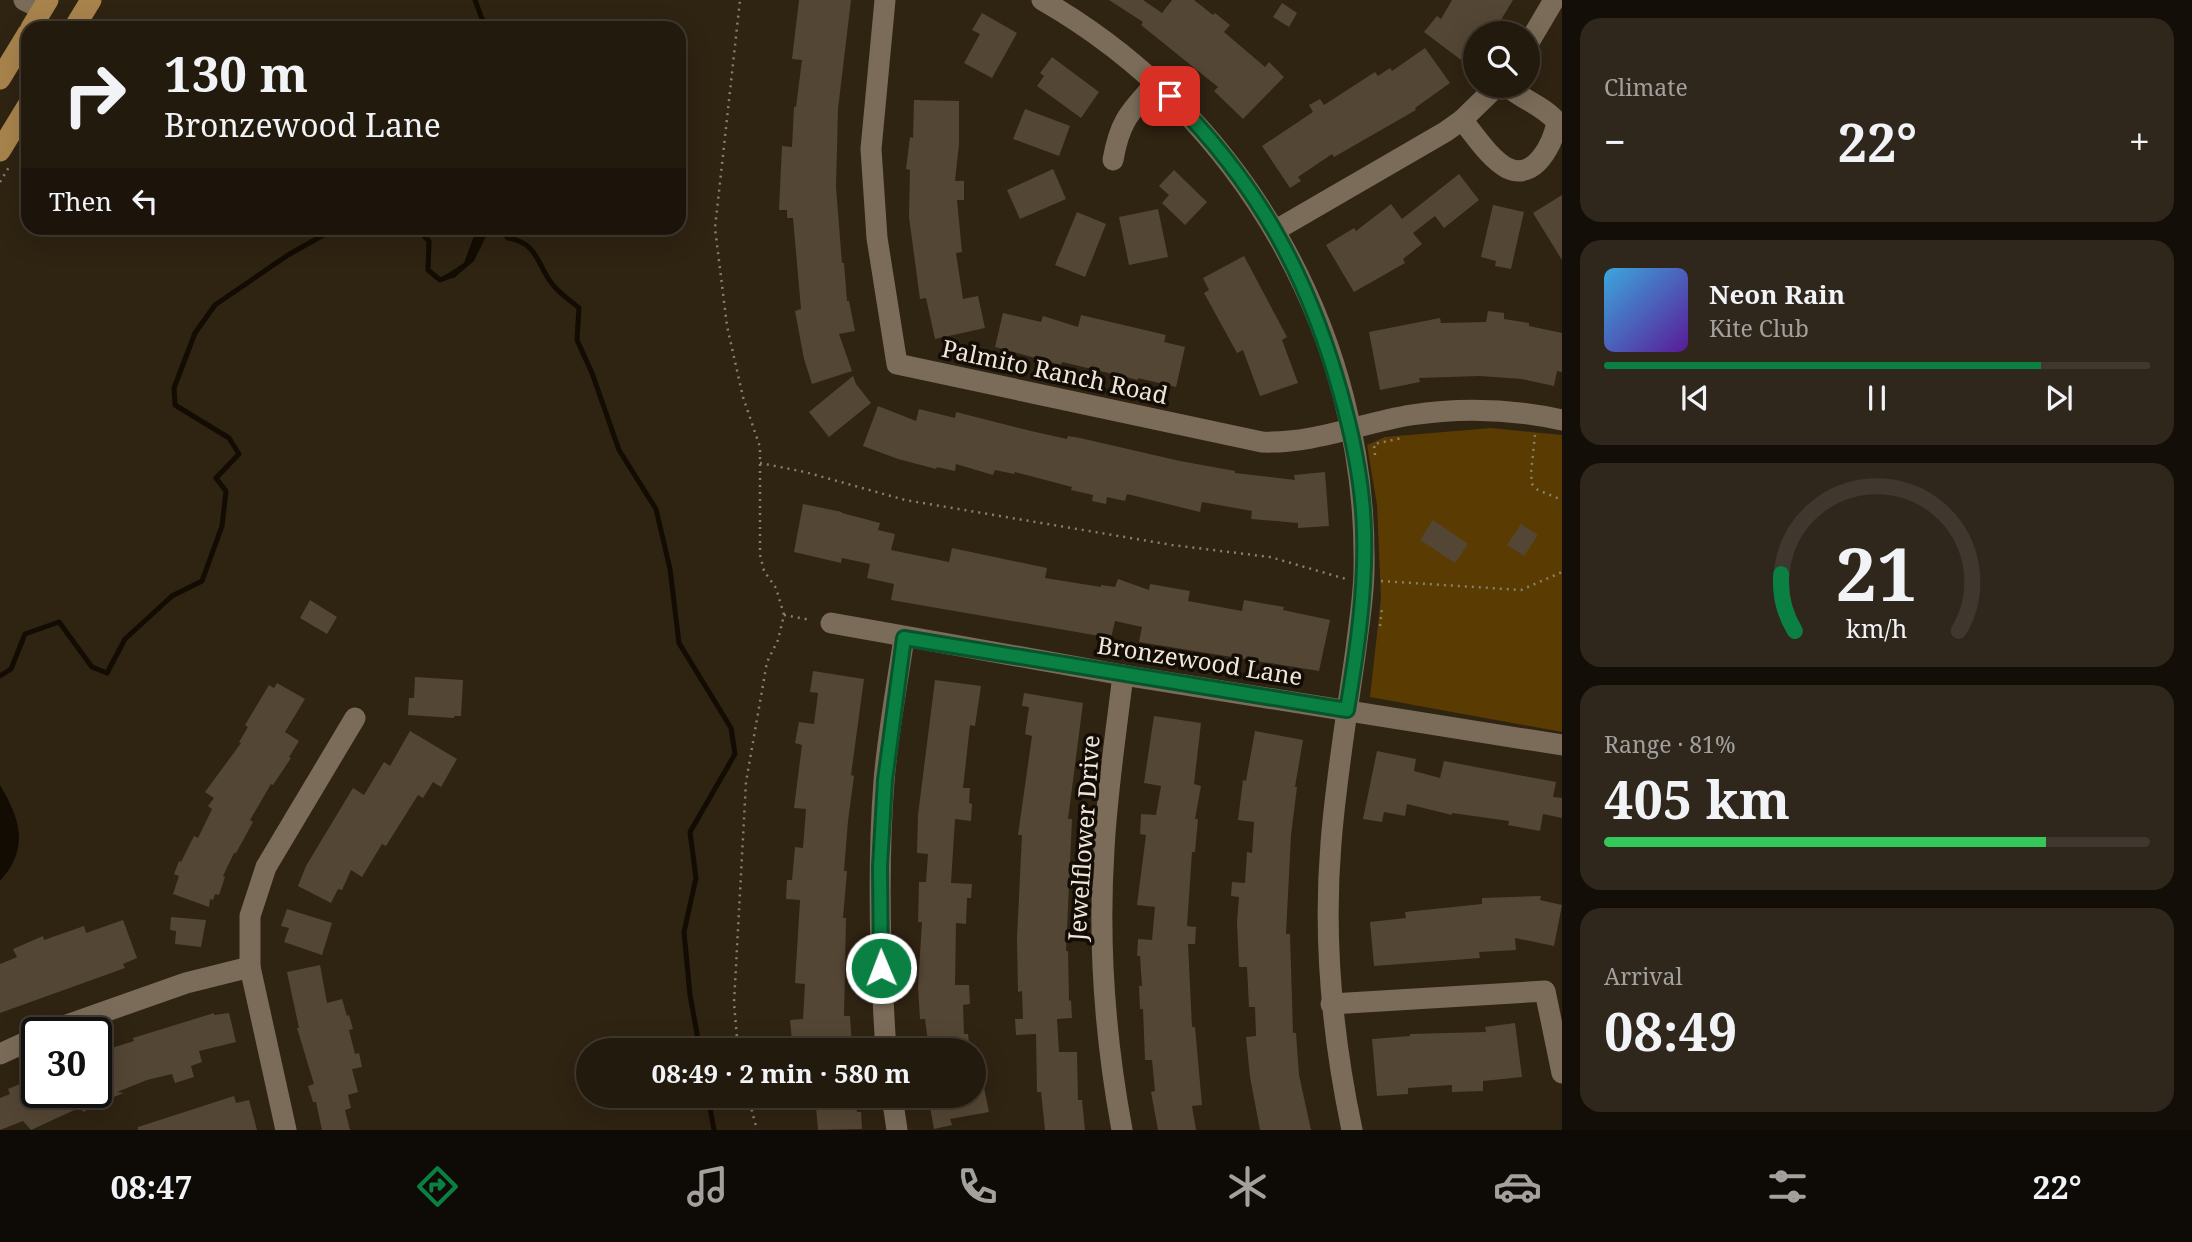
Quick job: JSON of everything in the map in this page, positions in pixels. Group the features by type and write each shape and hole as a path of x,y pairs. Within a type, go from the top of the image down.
{"main road":[{"path":"79,21 91,0"},
{"path":"33,21 38,3"},
{"path":"0,79 21,44"},
{"path":"0,151 21,116"}],"street":[{"name":"Palmito Ranch Road","path":"885,0 871,149 877,238 897,364 1262,442 1309,440 1410,415 1472,410 1529,413 1562,420"},
{"path":"1042,0 1076,20 1130,59 1199,127 1233,168 1276,230 1297,273 1329,350 1351,428 1373,581 1347,710 1329,873 1328,930 1331,1004 1352,1130"},
{"path":"1540,24 1554,0"},
{"path":"1113,160 1118,135 1126,116 1156,83"},
{"path":"1276,230 1445,132 1485,98"},
{"path":"1462,120 1497,161 1510,169 1522,170 1543,157 1554,137 1557,122 1548,112 1521,98"},
{"name":"Bronzewood Lane","path":"831,624 1123,675 1562,745"},
{"path":"886,1038 880,866 885,780 904,638"},
{"name":"Jewelflower Drive","path":"1122,1130 1112,1063 1102,950 1104,850 1123,675"},
{"path":"286,1130 250,967 250,916 266,867 355,718"},
{"path":"90,1017 186,983 250,967"},
{"path":"1331,1004 1545,991 1562,1073"},
{"path":"0,1054 21,1044"},
{"path":"894,1108 897,1130"}],"path":[{"path":"737,1038 734,1003 746,782 767,662 778,640 783,615 776,588 764,571 761,555 760,447 743,397 727,326 715,228 740,0"},
{"path":"1527,432 1535,433 1532,484 1538,490 1562,500"},
{"path":"1376,457 1374,444 1408,436"},
{"path":"760,463 805,472 905,500 1172,544 1270,557 1337,578 1521,590 1562,573"},
{"path":"1373,581 1382,592"},
{"path":"1380,626 1382,602"},
{"path":"783,615 831,624"},
{"path":"751,1108 757,1130"}],"shaded area":[{"path":"474,235 487,235 474,261 454,278 442,277 464,263"},
{"path":"1491,428 1562,435 1562,732 1370,697 1381,598 1377,505 1367,445 1385,437"},
{"path":"0,785 13,810 19,833 15,857 0,881"}],"building":[{"path":"799,0 851,0 838,109 836,187 847,301 855,331 839,334 852,371 812,384 804,359 795,311 801,309 793,218 787,218 787,210 779,210 782,146 792,147 794,107 802,60 792,59"},
{"path":"1109,0 1143,0 1162,13 1172,0 1194,0 1230,25 1224,32 1265,67 1269,62 1284,77 1243,119 1214,91 1218,87 1141,25 1143,22"},
{"path":"1452,0 1513,0 1500,21 1463,21 1463,61 1424,32 1437,16 1441,19"},
{"path":"1282,3 1297,13 1289,27 1273,17"},
{"path":"982,13 1017,33 992,78 964,63 980,34 972,30"},
{"path":"1425,48 1450,83 1415,108 1416,110 1334,157 1332,154 1298,177 1301,181 1290,188 1262,146 1313,112 1309,105 1320,99 1324,105 1375,72 1378,76 1390,68 1392,71"},
{"path":"1052,57 1099,92 1081,118 1037,86 1044,76 1040,73"},
{"path":"914,100 959,101 959,144 955,181 964,181 964,200 957,200 962,252 956,253 963,299 978,296 985,328 935,339 926,298 920,299 909,217 910,170 906,169 910,137 913,138"},
{"path":"1025,109 1070,126 1059,156 1013,139"},
{"path":"1053,169 1066,199 1020,219 1007,190"},
{"path":"1174,170 1207,202 1185,225 1162,203 1169,195 1159,186"},
{"path":"1459,174 1479,200 1444,228 1435,216 1413,233 1422,244 1403,259 1405,263 1354,292 1326,245 1354,228 1356,231 1391,204 1402,219"},
{"path":"1562,195 1562,260 1533,213"},
{"path":"1493,205 1524,212 1511,269 1495,266 1496,261 1481,257"},
{"path":"1158,209 1168,257 1129,265 1119,217"},
{"path":"1077,212 1106,224 1085,277 1055,265"},
{"path":"1244,256 1287,337 1282,340 1298,383 1260,396 1243,350 1237,353 1204,293 1209,290 1203,278"},
{"path":"1488,311 1504,313 1504,319 1562,333 1562,372 1557,371 1554,386 1522,379 1480,376 1419,378 1420,382 1380,390 1369,332 1440,318 1441,323 1486,322"},
{"path":"1003,313 1041,322 1043,316 1078,327 1081,315 1166,335 1164,342 1185,347 1176,387 1062,362 1061,365 995,347"},
{"path":"853,376 871,403 829,437 809,412"},
{"path":"878,406 916,421 919,409 955,418 956,412 1067,439 1068,436 1080,438 1235,473 1295,480 1294,475 1325,472 1329,526 1298,528 1298,523 1251,519 1252,511 1202,502 1200,512 1127,494 1125,501 1107,497 1106,504 1092,501 1093,495 1071,490 1072,487 1015,472 995,470 993,475 956,464 955,471 936,469 898,459 863,446"},
{"path":"803,504 880,523 878,530 895,534 891,550 949,562 952,548 1047,568 1045,578 1101,587 1115,587 1118,579 1149,590 1150,584 1190,591 1188,601 1242,611 1244,600 1284,607 1283,610 1330,620 1319,671 1139,642 1142,627 1115,621 1111,638 891,600 894,584 867,578 870,564 842,558 841,563 794,552"},
{"path":"1433,520 1468,544 1455,563 1420,540"},
{"path":"1521,524 1538,535 1524,556 1507,545"},
{"path":"310,600 337,617 327,634 300,618"},
{"path":"813,671 864,679 851,775 854,776 844,871 847,871 843,918 846,918 844,1016 850,1016 851,1038 792,1038 790,1020 803,1019 805,984 795,983 800,900 786,899 787,880 792,880 795,847 803,848 806,809 794,808 802,745 795,743 799,722 814,724 818,693 810,692"},
{"path":"415,677 463,680 461,716 454,718 408,715 409,698 414,698"},
{"path":"935,680 981,686 975,726 970,725 963,788 970,788 971,821 955,819 951,883 972,884 971,898 967,898 966,924 956,923 955,985 969,985 970,1004 963,1005 964,1034 968,1034 968,1038 928,1038 925,1019 920,1019 918,987 922,922 918,922 919,882 926,882 928,854 917,853 918,815"},
{"path":"277,683 305,699 285,732 299,741 289,757 291,758 273,785 271,784 250,820 253,822 223,876 225,877 219,895 215,894 213,900 210,899 209,907 173,894 179,876 174,874 179,861 181,862 194,836 198,838 212,809 208,806 214,798 205,792 241,743 239,742 248,727 245,725 269,685 274,688"},
{"path":"1024,693 1083,703 1068,819 1072,819 1066,951 1072,1018 1057,1019 1059,1052 1077,1052 1078,1100 1082,1100 1085,1130 1045,1130 1041,1092 1037,1092 1036,1034 1016,1035 1015,1019 1023,1019 1022,991 1018,992 1017,938 1022,835 1018,835 1032,736 1025,734 1029,707 1022,706"},
{"path":"1154,716 1201,723 1194,784 1201,786 1195,819 1198,819 1195,852 1192,852 1187,926 1196,927 1195,944 1188,944 1192,1027 1195,1027 1202,1105 1192,1106 1196,1130 1158,1130 1151,1092 1155,1091 1152,1060 1145,1060 1138,939 1152,940 1155,907 1137,905 1146,835 1140,834 1141,814 1156,815 1161,786 1144,783"},
{"path":"410,731 457,759 441,787 433,782 423,798 418,795 386,846 382,844 362,877 351,870 342,890 338,889 331,903 298,886 306,866 353,788 364,795 384,762 390,766"},
{"path":"1255,731 1303,740 1295,787 1286,934 1290,934 1293,1033 1296,1033 1299,1075 1311,1130 1260,1130 1250,1077 1246,1037 1256,1036 1255,1007 1249,1007 1247,967 1239,967 1239,897 1231,896 1232,882 1245,883 1247,852 1252,853 1254,822 1238,820 1243,780 1246,781"},
{"path":"1377,751 1416,759 1414,771 1440,778 1444,761 1556,782 1553,797 1562,798 1562,818 1543,814 1540,831 1508,825 1509,821 1452,815 1407,804 1405,816 1384,812 1382,822 1363,819"},
{"path":"1541,896 1540,900 1562,905 1554,946 1515,938 1516,950 1479,952 1480,958 1374,966 1370,922 1406,918 1405,912 1482,904 1482,898"},
{"path":"287,909 332,923 322,955 284,942 289,928 281,926"},
{"path":"171,917 206,920 201,947 175,944 176,931 170,930"},
{"path":"123,920 137,958 123,964 125,968 0,1013 0,964 17,957 13,949 43,936 44,940 84,926 86,933"},
{"path":"320,965 327,1003 342,999 353,1029 349,1030 355,1054 359,1053 362,1067 352,1069 358,1092 348,1095 351,1108 345,1110 350,1130 322,1130 316,1102 313,1102 308,1086 314,1084 297,1028 287,972"},
{"path":"214,1013 229,1013 236,1042 199,1051 202,1062 191,1066 194,1077 175,1083 172,1074 147,1080 117,1092 124,1093 112,1098 112,1048 134,1041 133,1038"},
{"path":"1515,1023 1522,1077 1483,1081 1483,1091 1452,1092 1452,1085 1408,1088 1408,1094 1377,1096 1372,1039 1410,1034 1486,1032 1485,1027"},
{"path":"21,1084 21,1108 79,1108 31,1130 23,1121 0,1130 0,1098 10,1094 8,1089"},
{"path":"234,1096 236,1103 249,1100 257,1130 138,1130 138,1127"},
{"path":"986,1098 989,1112 950,1119 952,1125 934,1129 930,1108 986,1108"},
{"path":"816,1108 856,1108 857,1112 861,1112 862,1129 818,1130"}],"waterway":[{"path":"475,0 484,21"},
{"path":"0,676 11,669 25,634 59,622 92,667 107,673 125,639 172,596 202,581 222,526 226,491 216,478 239,454 229,438 175,405 174,388 195,333 215,305 288,255 323,235"},
{"path":"423,235 429,241 428,270 440,280 453,275"},
{"path":"505,235 532,250 553,285 579,308 577,340 592,373 619,450 656,509 670,569 679,643 731,728 735,754 690,832 696,878 684,932 690,995 698,1038"},
{"path":"710,1108 714,1130"}],"route":[{"path":"881,968 880,866 885,780 904,638 1347,710 1360,617 1364,531 1362,493 1351,428 1329,350 1276,230 1207,135 1170,96"}]}
